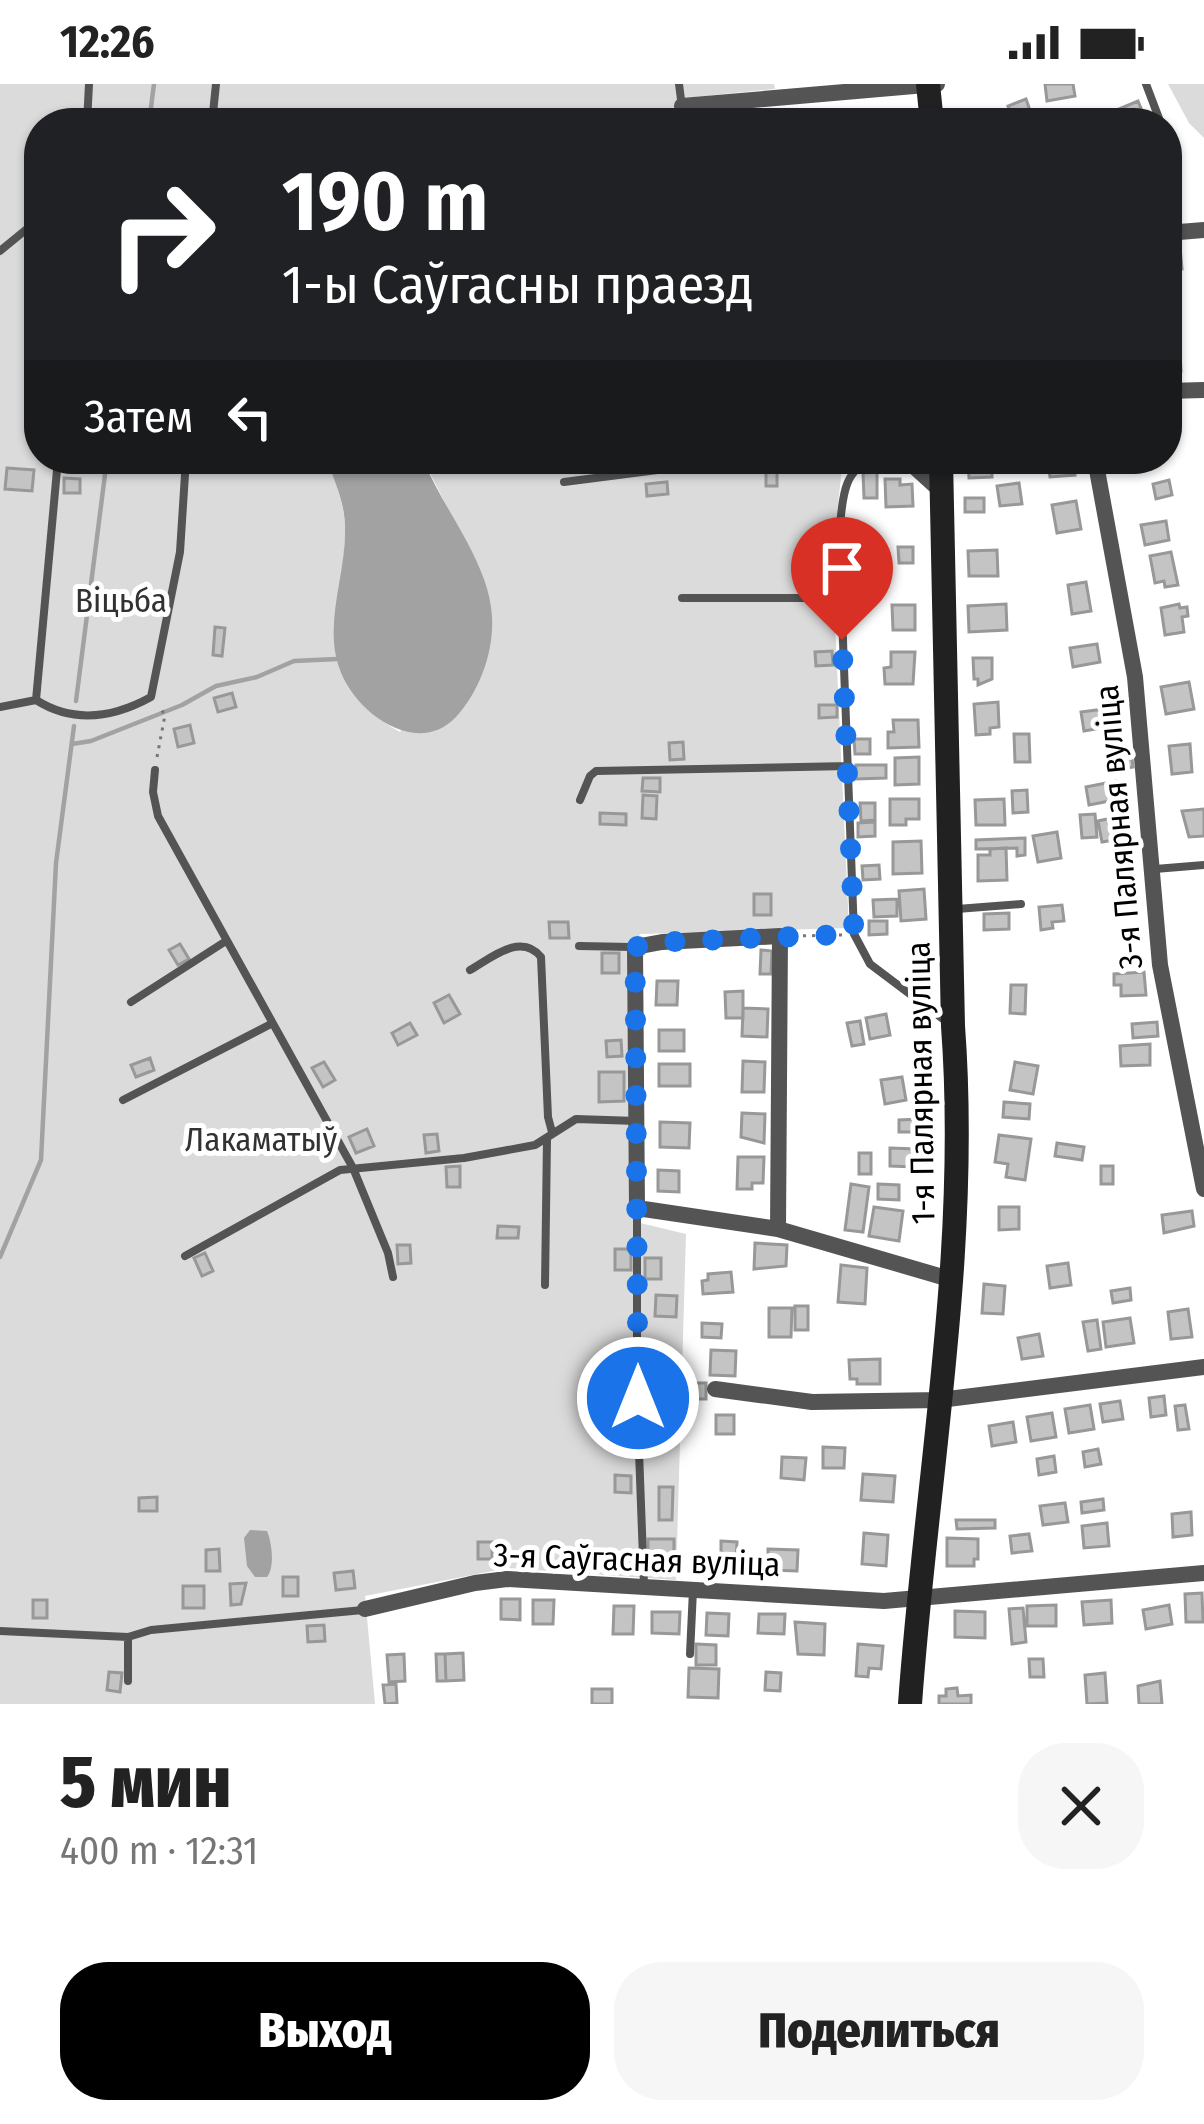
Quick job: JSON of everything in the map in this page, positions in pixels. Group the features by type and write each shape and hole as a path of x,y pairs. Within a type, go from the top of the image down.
{"street":[{"path":"739,108 931,84"},
{"path":"922,474 940,490"},
{"name":"1-я Палярная вуліца","path":"910,1704 917,1598 953,1280 959,1112 941,474"},
{"name":"3-я Палярная вуліца","path":"1099,474 1135,677 1160,965 1204,1189"},
{"path":"778,1229 781,936 635,947 637,1208 778,1229 953,1280"},
{"path":"716,1389 812,1402 940,1400 1204,1367"},
{"name":"3-я Саўгасная вуліца","path":"365,1610 475,1582 507,1579 884,1601 1204,1574"}],"lane":[{"path":"0,251 24,231"},
{"path":"36,700 57,474"},
{"path":"0,706 36,700 52,710 94,717 126,711 151,697 180,552 185,474"},
{"path":"564,482 626,474"},
{"path":"851,474 845,482 839,598 854,934 870,964 953,1026"},
{"path":"682,598 839,598"},
{"path":"580,800 596,771 849,766"},
{"path":"155,770 158,815 353,1168 393,1277"},
{"path":"1154,869 1204,865"},
{"path":"950,910 1021,904"},
{"path":"131,1002 226,941"},
{"path":"470,970 524,945 541,957 549,1135 544,1285"},
{"path":"579,946 635,947"},
{"path":"123,1100 271,1024"},
{"path":"185,1256 340,1170 464,1158 535,1145 576,1119 637,1121"},
{"path":"637,1208 644,1586"},
{"path":"690,1654 693,1588"},
{"name":"3-я Саўгасная вуліца","path":"0,1630 128,1637 151,1630 365,1610"},
{"path":"128,1637 128,1681"}],"path":[{"path":"155,770 164,713"},
{"path":"781,936 854,934"}],"green space":[{"path":"0,84 774,84 775,89 685,98 683,108 24,108 24,474 332,474 345,522 336,619 339,667 369,711 400,732 480,573 430,474 841,474 832,559 849,928 640,934 629,955 636,1222 686,1234 676,1580 508,1568 365,1596 375,1704 0,1704"},
{"path":"1168,84 1204,84 1204,138 1189,123"}],"shaded area":[{"path":"332,474 429,474 483,576 492,617 488,657 465,707 441,729 407,732 390,725 360,703 341,673 334,637 345,519"},
{"path":"250,1530 267,1531 272,1555 267,1577 255,1577 247,1566 244,1538"}],"building":[{"path":"1045,84 1073,84 1075,96 1047,101"},
{"path":"1026,99 1029,108 1009,108"},
{"path":"7,468 34,474 32,491 5,489"},
{"path":"766,474 777,474 777,486 766,486"},
{"path":"863,474 877,474 877,498 864,498"},
{"path":"64,478 80,479 80,493 64,493"},
{"path":"885,479 912,484 913,506 886,507"},
{"path":"1169,480 1172,495 1156,499 1153,484"},
{"path":"667,482 668,494 647,496 646,484"},
{"path":"1019,483 1022,504 1000,506 997,486"},
{"path":"965,498 984,498 984,512 965,512"},
{"path":"1076,501 1081,529 1057,533 1052,505"},
{"path":"1166,521 1169,540 1145,545 1141,525"},
{"path":"898,547 913,547 913,563 899,563"},
{"path":"997,550 998,576 969,576 968,551"},
{"path":"1171,552 1178,585 1165,587 1164,581 1155,583 1150,556"},
{"path":"818,562 828,562 828,585 814,585"},
{"path":"1086,582 1091,611 1072,614 1068,585"},
{"path":"1006,604 1007,630 969,632 968,606"},
{"path":"892,605 915,605 915,630 893,630"},
{"path":"1187,607 1188,616 1182,617 1184,632 1165,635 1161,608"},
{"path":"215,627 225,628 222,656 213,655"},
{"path":"1097,644 1100,662 1073,667 1070,648"},
{"path":"832,651 833,665 816,666 815,652"},
{"path":"891,652 915,652 913,684 885,684 884,668 891,667"},
{"path":"973,658 992,658 992,679 978,685"},
{"path":"1189,682 1194,709 1166,714 1161,687"},
{"path":"232,693 236,707 218,712 214,698"},
{"path":"998,702 999,727 990,728 990,734 976,735 974,704"},
{"path":"819,705 837,705 837,717 819,718"},
{"path":"1111,708 1113,726 1084,731 1081,712"},
{"path":"893,720 918,720 919,747 888,748"},
{"path":"190,725 194,743 178,747 174,729"},
{"path":"1014,734 1029,734 1030,762 1015,762"},
{"path":"854,739 870,739 870,754 855,754"},
{"path":"683,742 684,759 670,760 669,743"},
{"path":"1190,744 1192,772 1172,774 1169,746"},
{"path":"1131,750 1133,767 1115,770 1112,753"},
{"path":"919,757 919,784 895,785 895,758"},
{"path":"856,765 886,765 886,778 856,779"},
{"path":"643,778 660,778 660,792 642,791"},
{"path":"1116,781 1120,799 1089,805 1086,787"},
{"path":"1027,790 1028,812 1013,813 1012,791"},
{"path":"643,795 657,796 656,819 642,818"},
{"path":"890,799 919,799 919,819 890,825"},
{"path":"1004,799 1005,825 976,825 975,800"},
{"path":"860,803 875,803 875,820 861,821"},
{"path":"1204,809 1204,836 1189,837 1182,811"},
{"path":"600,813 626,814 626,825 600,824"},
{"path":"1095,814 1097,837 1082,838 1080,815"},
{"path":"1116,817 1120,839 1102,842 1098,821"},
{"path":"875,822 875,836 858,837 858,823"},
{"path":"1057,832 1061,858 1038,862 1033,836"},
{"path":"1025,838 1025,855 1017,856 1017,848 976,849 976,840"},
{"path":"921,841 922,873 893,874 893,842"},
{"path":"1006,848 1007,880 978,881 978,855"},
{"path":"879,865 880,879 863,880 862,866"},
{"path":"924,889 926,919 901,921 899,891"},
{"path":"754,894 771,894 771,915 754,915"},
{"path":"897,899 897,916 874,917 873,900"},
{"path":"1062,905 1064,921 1041,930 1039,907"},
{"path":"1009,913 1009,929 984,930 984,914"},
{"path":"869,921 887,921 887,934 869,935"},
{"path":"549,922 568,922 569,938 550,938"},
{"path":"180,944 189,959 178,965 169,950"},
{"path":"761,950 772,951 771,974 760,974"},
{"path":"602,953 619,953 619,973 602,973"},
{"path":"1144,972 1146,995 1121,996 1114,974"},
{"path":"657,981 678,981 677,1005 656,1005"},
{"path":"1011,985 1026,985 1025,1014 1010,1013"},
{"path":"743,991 743,1018 726,1018 725,992"},
{"path":"449,995 460,1014 444,1023 434,1003"},
{"path":"743,1008 768,1009 767,1037 742,1036"},
{"path":"886,1014 890,1035 870,1039 866,1018"},
{"path":"860,1021 864,1044 852,1046 847,1023"},
{"path":"1157,1022 1158,1036 1133,1038 1132,1024"},
{"path":"410,1023 417,1035 398,1045 392,1033"},
{"path":"659,1030 684,1030 684,1051 659,1051"},
{"path":"621,1040 622,1056 607,1057 606,1041"},
{"path":"1150,1044 1150,1065 1121,1066 1120,1046"},
{"path":"150,1058 154,1070 136,1077 131,1065"},
{"path":"743,1061 765,1062 764,1092 742,1092"},
{"path":"324,1062 335,1080 323,1087 312,1068"},
{"path":"1015,1062 1038,1066 1033,1094 1010,1090"},
{"path":"659,1064 690,1064 690,1086 659,1086"},
{"path":"599,1072 624,1072 624,1101 599,1102"},
{"path":"902,1077 906,1100 885,1104 881,1080"},
{"path":"1004,1102 1030,1104 1029,1119 1003,1117"},
{"path":"742,1113 765,1114 764,1143 741,1137"},
{"path":"920,1119 920,1132 899,1132 899,1120"},
{"path":"660,1122 690,1123 689,1148 660,1147"},
{"path":"367,1129 374,1146 356,1153 349,1137"},
{"path":"437,1134 439,1151 426,1153 424,1135"},
{"path":"999,1135 1031,1139 1025,1180 1006,1177 1008,1164 995,1162"},
{"path":"1057,1143 1084,1147 1082,1160 1055,1156"},
{"path":"890,1148 916,1149 915,1167 890,1166"},
{"path":"859,1153 871,1153 871,1174 859,1174"},
{"path":"738,1157 764,1157 763,1183 737,1189"},
{"path":"460,1166 460,1187 447,1187 446,1167"},
{"path":"1101,1166 1113,1166 1113,1184 1101,1184"},
{"path":"658,1170 679,1171 679,1192 658,1191"},
{"path":"851,1184 869,1187 863,1232 845,1230"},
{"path":"878,1184 899,1185 899,1200 878,1199"},
{"path":"874,1207 903,1211 899,1241 869,1236"},
{"path":"999,1207 1019,1207 1019,1229 999,1230"},
{"path":"1192,1211 1194,1226 1164,1233 1162,1215"},
{"path":"498,1226 519,1227 518,1238 497,1238"},
{"path":"755,1243 787,1245 786,1266 754,1269"},
{"path":"397,1245 410,1245 411,1263 398,1264"},
{"path":"615,1249 631,1249 631,1270 615,1270"},
{"path":"205,1253 213,1271 202,1276 194,1258"},
{"path":"645,1258 661,1258 661,1279 645,1279"},
{"path":"1068,1263 1071,1285 1050,1288 1047,1266"},
{"path":"841,1265 867,1268 865,1304 838,1302"},
{"path":"731,1272 733,1292 703,1294 702,1281 708,1280 708,1274"},
{"path":"984,1284 1005,1286 1003,1314 982,1313"},
{"path":"1130,1288 1131,1300 1113,1303 1111,1291"},
{"path":"656,1295 677,1296 676,1317 655,1316"},
{"path":"795,1306 808,1306 808,1330 795,1330"},
{"path":"769,1308 792,1308 791,1337 769,1337"},
{"path":"1188,1309 1192,1337 1171,1339 1168,1312"},
{"path":"1130,1318 1134,1343 1106,1347 1103,1322"},
{"path":"1097,1320 1101,1349 1088,1351 1083,1322"},
{"path":"702,1323 722,1324 721,1338 702,1337"},
{"path":"1039,1334 1043,1356 1022,1359 1018,1338"},
{"path":"711,1350 736,1351 735,1376 710,1375"},
{"path":"880,1359 880,1384 857,1384 857,1379 850,1379 849,1360"},
{"path":"607,1368 630,1368 630,1391 607,1391"},
{"path":"651,1368 670,1368 670,1383 651,1383"},
{"path":"687,1383 706,1383 706,1399 687,1399"},
{"path":"1164,1396 1166,1415 1151,1417 1149,1398"},
{"path":"1120,1401 1123,1419 1103,1422 1100,1404"},
{"path":"1090,1405 1094,1429 1069,1433 1065,1409"},
{"path":"1185,1405 1189,1429 1178,1430 1175,1406"},
{"path":"1052,1413 1056,1437 1031,1441 1027,1417"},
{"path":"716,1415 734,1415 734,1434 716,1434"},
{"path":"1013,1422 1016,1442 992,1446 989,1426"},
{"path":"823,1447 845,1448 844,1468 823,1468"},
{"path":"1098,1449 1101,1464 1085,1467 1083,1452"},
{"path":"1054,1456 1056,1472 1039,1475 1037,1459"},
{"path":"782,1457 806,1458 804,1480 781,1478"},
{"path":"863,1474 895,1476 893,1502 861,1500"},
{"path":"615,1475 631,1476 631,1493 615,1492"},
{"path":"659,1487 673,1487 672,1520 659,1520"},
{"path":"157,1497 157,1511 139,1511 139,1498"},
{"path":"1103,1499 1104,1510 1082,1513 1081,1502"},
{"path":"1065,1503 1068,1522 1043,1525 1040,1506"},
{"path":"1191,1512 1192,1535 1173,1537 1172,1514"},
{"path":"956,1520 995,1520 995,1528 957,1529"},
{"path":"1107,1523 1109,1546 1084,1548 1082,1526"},
{"path":"864,1533 888,1535 886,1566 862,1564"},
{"path":"1029,1534 1032,1551 1012,1553 1010,1536"},
{"path":"947,1538 978,1539 974,1566 947,1566"},
{"path":"648,1539 674,1539 674,1563 665,1563 665,1571 648,1571"},
{"path":"721,1541 737,1542 736,1560 721,1560"},
{"path":"478,1542 492,1542 492,1559 478,1559"},
{"path":"219,1549 220,1571 206,1571 206,1550"},
{"path":"768,1549 798,1550 797,1571 768,1570"},
{"path":"353,1571 355,1588 336,1590 334,1573"},
{"path":"283,1577 298,1577 298,1596 283,1596"},
{"path":"246,1583 241,1604 231,1605 230,1584"},
{"path":"183,1586 204,1586 204,1608 183,1608"},
{"path":"1202,1593 1203,1622 1186,1622 1185,1594"},
{"path":"501,1599 520,1599 520,1620 501,1619"},
{"path":"33,1600 47,1600 47,1618 33,1618"},
{"path":"533,1600 554,1600 553,1624 533,1624"},
{"path":"1111,1600 1112,1623 1084,1625 1082,1602"},
{"path":"1056,1605 1056,1626 1027,1626 1027,1606"},
{"path":"1169,1605 1172,1624 1146,1629 1143,1610"},
{"path":"614,1606 634,1606 633,1634 613,1634"},
{"path":"1023,1608 1026,1642 1012,1644 1009,1609"},
{"path":"955,1611 985,1612 985,1638 955,1637"},
{"path":"652,1612 680,1612 679,1634 652,1633"},
{"path":"707,1613 729,1614 728,1636 706,1635"},
{"path":"759,1614 785,1614 784,1634 758,1633"},
{"path":"795,1622 825,1624 824,1655 798,1654"},
{"path":"324,1625 325,1641 308,1642 307,1626"},
{"path":"696,1644 716,1645 716,1665 696,1665"},
{"path":"858,1644 883,1646 881,1669 869,1668 868,1677 856,1676"},
{"path":"463,1653 464,1680 446,1681 445,1654"},
{"path":"404,1654 405,1681 389,1682 387,1655"},
{"path":"436,1654 445,1654 446,1681 437,1681"},
{"path":"1029,1659 1043,1659 1044,1677 1030,1677"},
{"path":"689,1668 719,1669 718,1698 688,1697"},
{"path":"109,1672 122,1673 120,1692 107,1690"},
{"path":"766,1672 781,1673 780,1691 765,1690"},
{"path":"1105,1673 1107,1703 1087,1704 1085,1675"},
{"path":"1160,1681 1162,1704 1139,1704 1138,1686"},
{"path":"396,1684 397,1703 385,1704 383,1685"},
{"path":"957,1688 958,1696 971,1695 971,1704 939,1704 946,1689"},
{"path":"592,1689 612,1689 612,1704 592,1704"}],"waterway":[{"path":"151,108 154,84"},
{"path":"76,701 105,474"},
{"path":"72,744 182,705 216,686 257,677 294,661 337,659"},
{"path":"0,1257 41,1160 56,863 74,726"}],"route":[{"path":"638,1398 635,947 854,934 842,640"}],"park label":[{"name":"Віцьба","path":"121,600"},
{"name":"Лакаматыў","path":"261,1139"}]}
